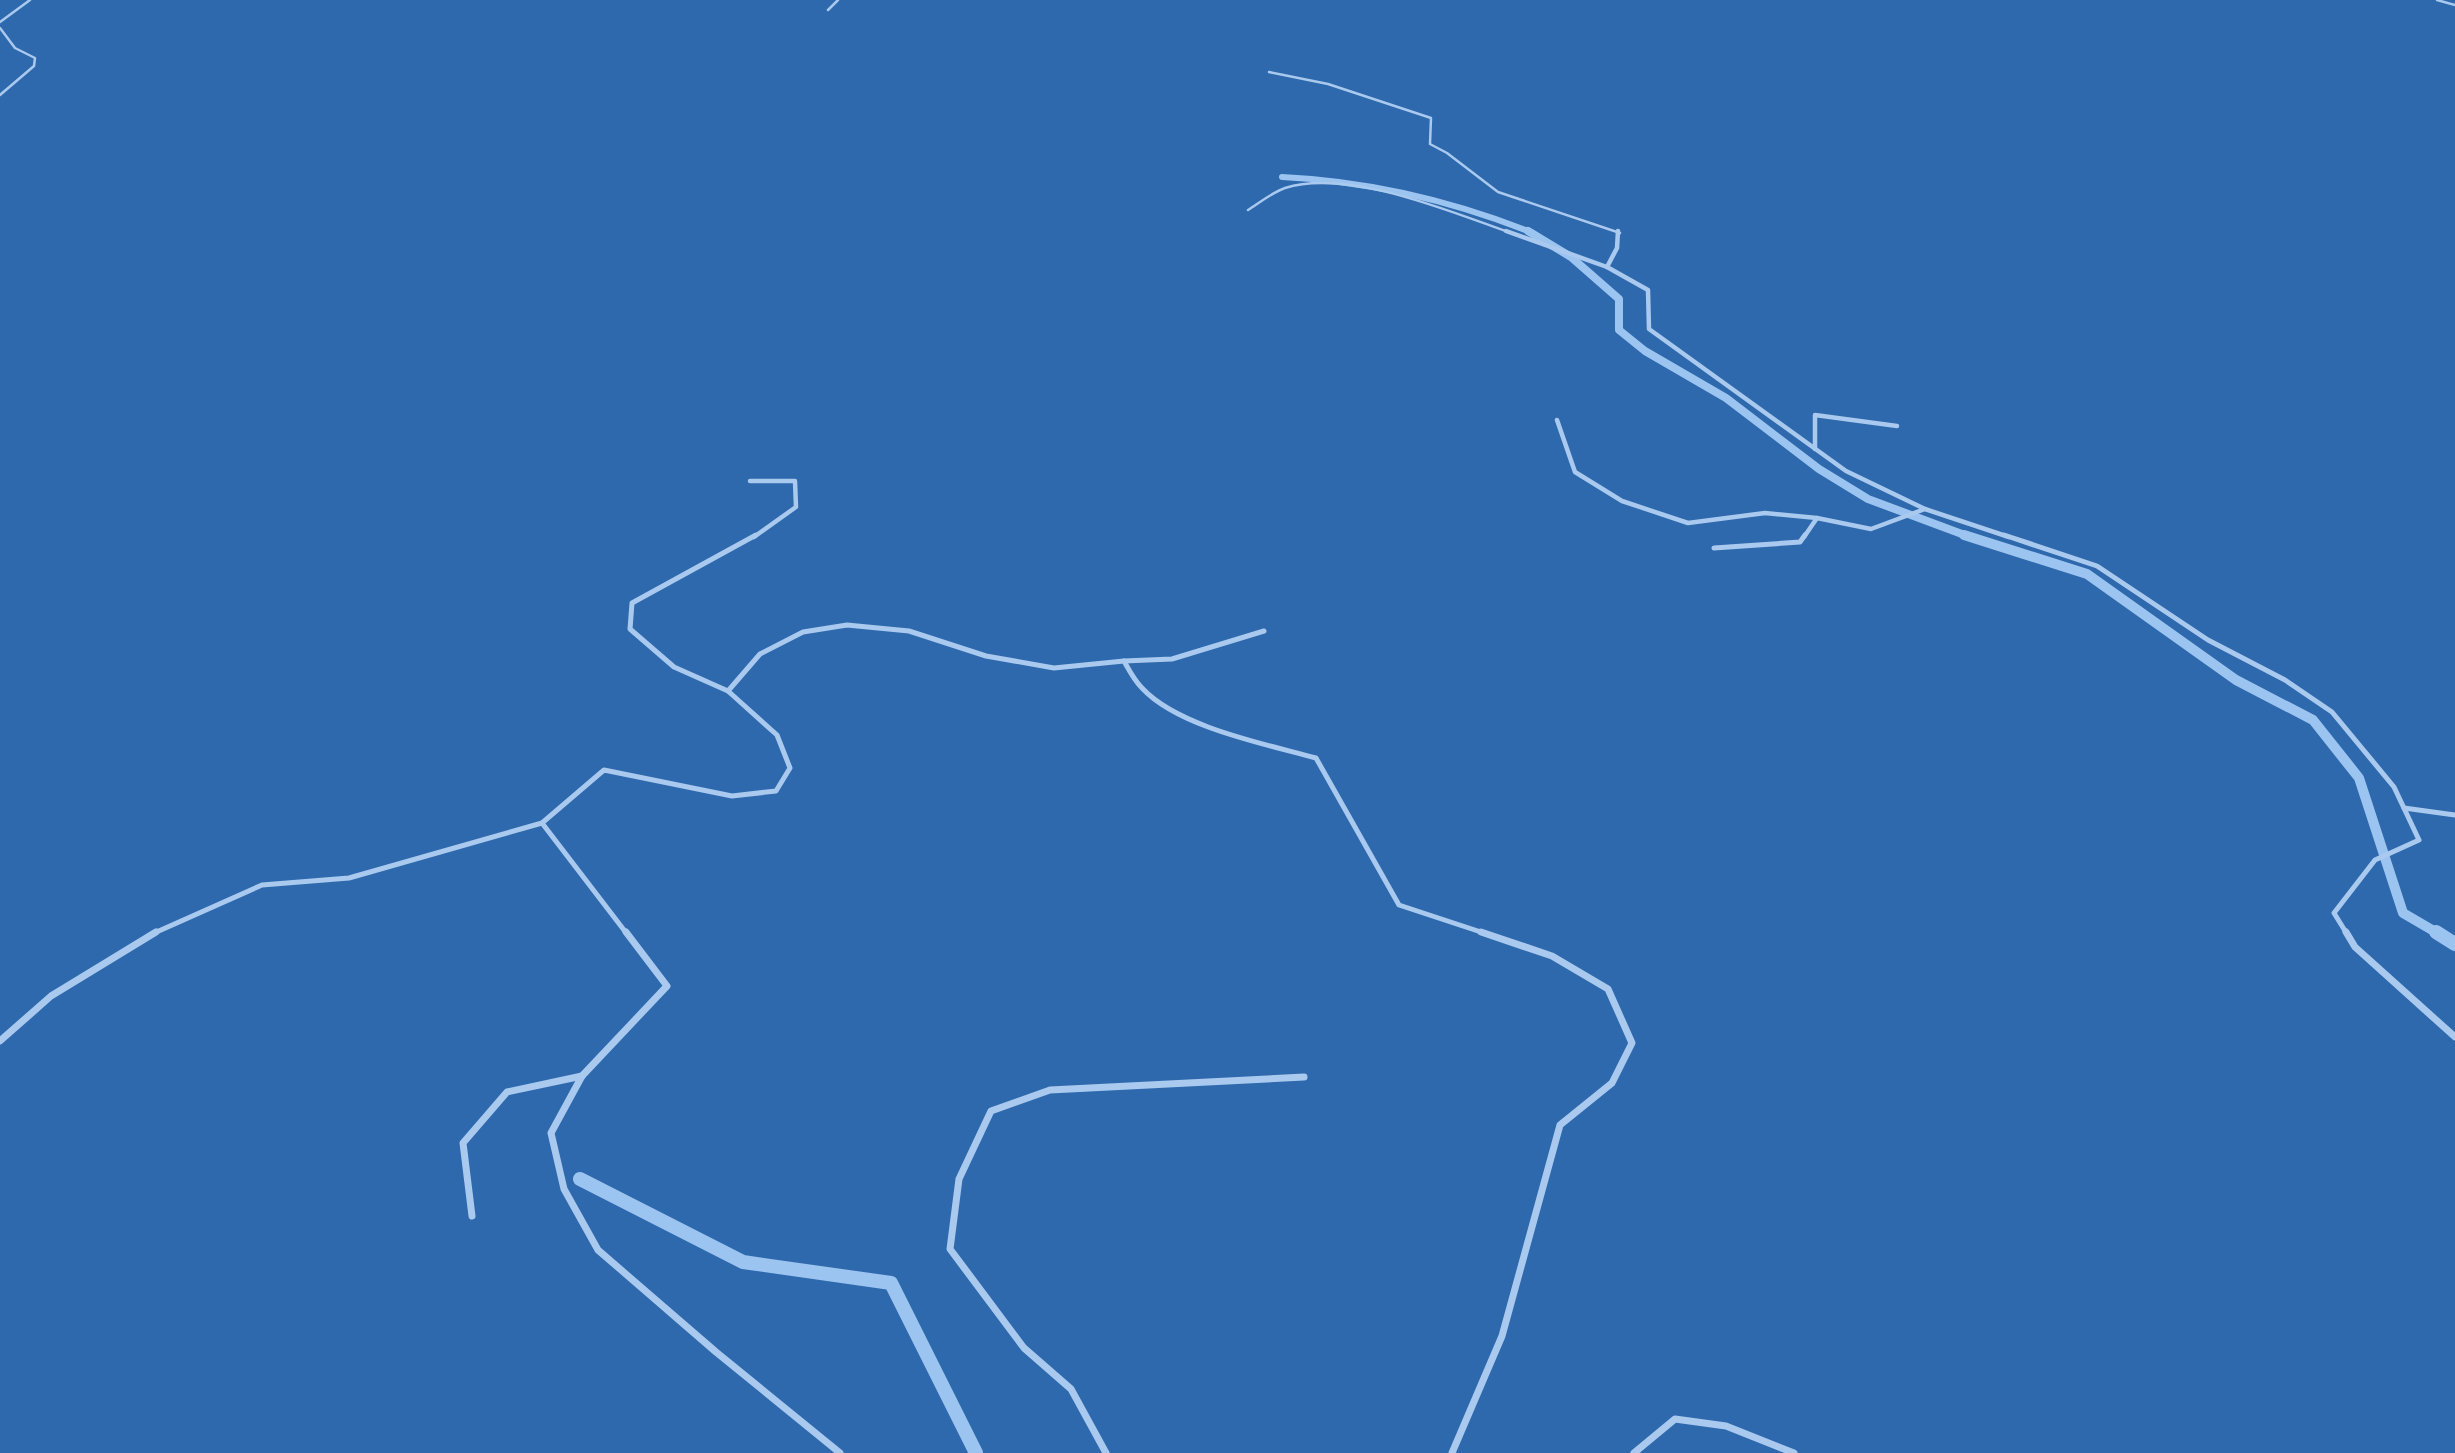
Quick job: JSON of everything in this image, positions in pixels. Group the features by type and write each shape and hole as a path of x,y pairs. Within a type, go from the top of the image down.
{"lane":[{"path":"0,22 30,0"},
{"path":"828,10 838,0"},
{"path":"2437,0 2455,5"},
{"path":"0,28 15,48 35,58 34,66 0,95"},
{"path":"1269,72 1328,84 1431,118 1430,144 1447,153 1498,192 1620,232 1617,248 1607,267"},
{"path":"1248,210 1284,188 1317,183 1352,185 1432,205 1607,267 1648,289 1649,329 1846,471 1924,510 2097,566 2208,639 2285,680 2332,712 2394,788 2419,840 2375,860 2334,914 2354,947 2455,1037"},
{"path":"1815,449 1815,415 1897,426"},
{"path":"1557,420 1575,472 1622,500 1688,523 1765,513 1817,518 1871,529 1924,510"},
{"path":"0,1041 51,996 141,939 262,885 349,878 542,823 604,770 732,796 776,791 790,768 777,735 728,691 674,667 631,629 632,603 745,543 796,507 795,481 750,481"},
{"path":"1714,548 1800,542 1817,518"},
{"path":"728,691 760,654 803,632 847,625 909,631 986,656 1054,668 1172,659 1264,631"},
{"path":"1124,661 1144,691 1184,715 1228,734 1317,758 1399,905 1552,956 1608,989 1632,1043 1612,1083 1560,1125 1502,1336 1452,1453"},
{"path":"2404,808 2455,815"},
{"path":"542,823 667,986 582,1076 551,1133 564,1189 598,1251 840,1453"},
{"path":"472,1216 463,1143 507,1092 582,1076"},
{"path":"1106,1453 1072,1389 1024,1348 950,1249 959,1179 991,1111 1051,1090 1304,1077"},
{"path":"1634,1453 1675,1419 1726,1426 1794,1453"}],"shaded area":[{"path":"0,0 2455,0 2455,1453 0,1453"}],"waterway":[{"path":"1282,177 1346,183 1410,194 1472,211 1529,231"},
{"path":"1529,231 1533,233"},
{"path":"1529,231 1571,257 1619,299 1619,330 1645,351 1726,398 1819,469 1868,499 1968,536"},
{"path":"1964,535 1968,536"},
{"path":"1968,536 2087,574 2236,680 2313,720 2359,778 2403,913 2439,934"},
{"path":"2436,932 2455,944"},
{"path":"580,1179 743,1262 891,1283 976,1453"}]}
